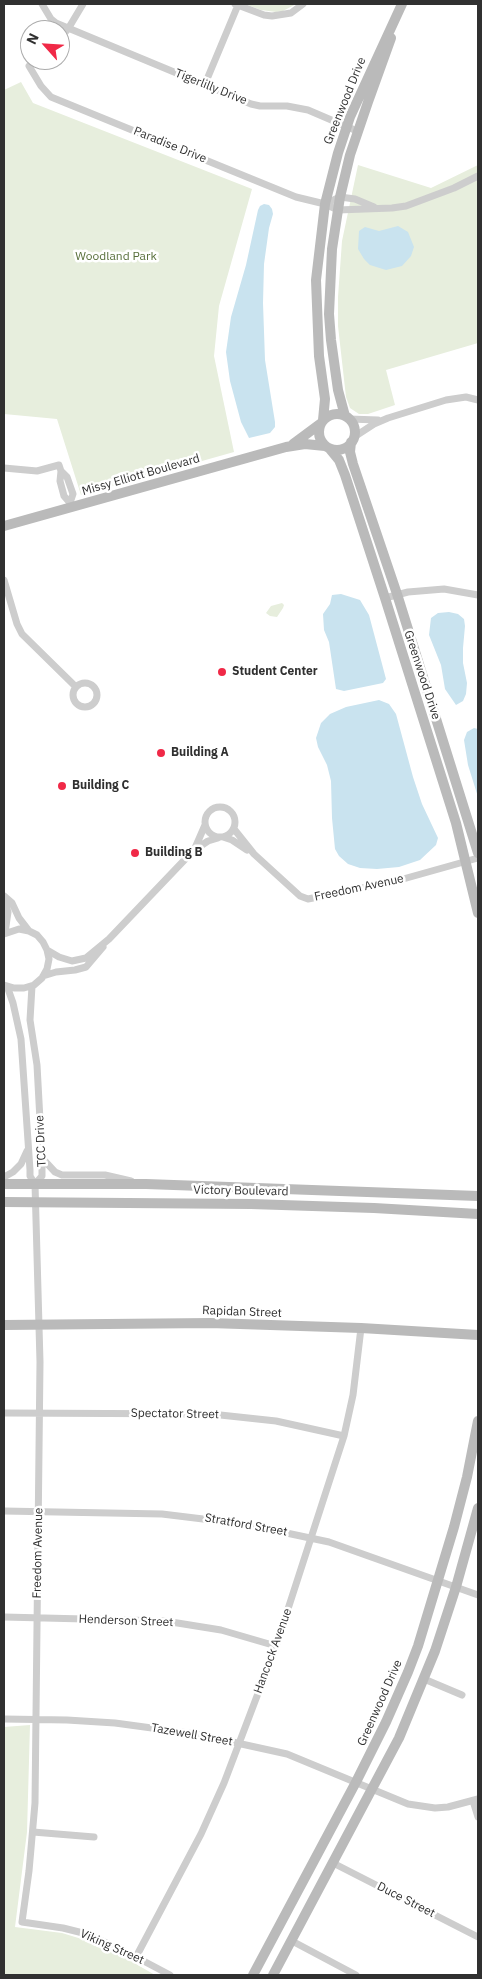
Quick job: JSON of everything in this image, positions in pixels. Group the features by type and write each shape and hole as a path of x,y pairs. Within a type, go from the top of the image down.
{"street":[{"name":"Tigerlilly Drive","path":"42,4 53,20"},
{"path":"70,26 82,5 73,4"},
{"path":"205,84 236,5 272,16 291,13 303,4"},
{"name":"Greenwood Drive","path":"322,422 325,399 318,356 316,280 325,204 347,126 379,50 402,4"},
{"name":"Greenwood Drive","path":"347,418 341,405 335,373 330,314 332,249 340,196 357,132 402,4"},
{"name":"Tigerlilly Drive","path":"70,28 251,104 302,108 357,132"},
{"name":"Paradise Drive","path":"31,70 41,86 51,97 296,197 325,204 338,210"},
{"path":"338,210 375,207 392,208 416,203 478,176"},
{"path":"325,204 340,196 355,199 375,207"},
{"path":"388,418 373,420 347,418 334,414 322,422 319,434 327,447 342,449 374,424 388,418 457,398 466,397 478,400"},
{"path":"347,418 354,427 353,440"},
{"name":"Missy Elliott Boulevard","path":"286,447 299,440 322,422"},
{"name":"Greenwood Drive","path":"353,440 350,452 353,464 397,594 478,853"},
{"name":"Missy Elliott Boulevard","path":"4,526 71,505 286,447 305,444 327,447"},
{"name":"Greenwood Drive","path":"327,447 339,460 345,475 385,598 466,861 478,913"},
{"path":"4,468 38,471 60,468 60,480 64,496 71,505"},
{"path":"4,580 16,624 22,634 76,687"},
{"path":"385,598 397,594 444,589 478,595"},
{"name":"Freedom Avenue","path":"48,950 59,957 72,961 86,958 109,938 193,851 208,841 232,833 235,818 229,810 219,807 210,812 193,851"},
{"name":"Freedom Avenue","path":"205,825 210,833 232,840 254,854"},
{"name":"Freedom Avenue","path":"234,829 254,854 300,896 308,899 396,881 478,858"},
{"path":"4,896 12,902 19,918 29,931"},
{"path":"4,901 8,912 4,934 19,929 37,935 48,950 49,959 43,976 32,986 14,988 5,985"},
{"name":"Freedom Avenue","path":"43,976 86,967 96,957 109,938"},
{"name":"TCC Drive","path":"5,985 13,1003 21,1039 30,1176 35,1184 42,1176 42,1158 37,1065 30,1020 32,986"},
{"path":"4,1177 21,1164 28,1148"},
{"path":"42,1158 55,1172 62,1175 105,1175 146,1184"},
{"name":"Victory Boulevard","path":"4,1184 146,1184 478,1196"},
{"name":"Freedom Avenue","path":"22,1922 32,1832 36,1719 40,1412 35,1184"},
{"name":"Victory Boulevard","path":"4,1202 261,1204 478,1214"},
{"name":"Rapidan Street","path":"4,1325 202,1323 361,1328 478,1335"},
{"name":"Hancock Avenue","path":"136,1957 201,1834 224,1783 276,1646 344,1436 354,1395 361,1328"},
{"name":"Spectator Street","path":"4,1413 227,1416 276,1421 344,1436"},
{"name":"Greenwood Drive","path":"253,1975 356,1782 408,1672 439,1581 467,1477 478,1421"},
{"path":"273,1975 399,1738 424,1679 456,1587 478,1508"},
{"name":"Stratford Street","path":"4,1511 162,1514 207,1518 268,1528 311,1537 380,1559 478,1595"},
{"name":"Henderson Street","path":"4,1617 165,1621 221,1630 276,1646"},
{"path":"424,1679 462,1695"},
{"name":"Tazewell Street","path":"4,1719 115,1723 196,1734 287,1754 396,1800 421,1807 448,1807 476,1800"},
{"path":"476,1800 478,1817"},
{"path":"32,1832 94,1837"},
{"name":"Duce Street","path":"334,1863 478,1936"},
{"name":"Viking Street","path":"22,1922 63,1928 87,1934 170,1975"},
{"path":"292,1941 356,1975"}],"green space":[{"path":"245,4 296,4 283,11 276,12 261,10"},
{"name":"Woodland Park","path":"21,82 33,103 252,189 219,306 214,356 234,452 81,495 57,419 4,414 4,90"},
{"path":"358,165 431,188 478,165 478,343 386,370 395,405 368,414 359,414 350,408 346,397 338,326 342,241"},
{"path":"282,603 284,605 283,608 277,617 266,613 271,606"},
{"path":"30,1725 27,1832 15,1927 62,1933 85,1940 129,1960 155,1975 4,1975 4,1727"}],"water":[{"path":"264,204 269,205 273,214 264,264 263,303 265,360 275,427 270,433 249,438 241,422 230,381 226,352 231,317 246,265 258,210"},
{"path":"398,226 408,232 414,247 411,256 402,266 386,270 370,265 358,249 359,231 365,227 379,231"},
{"path":"341,594 360,600 369,615 386,679 383,683 344,691 336,689 329,642 324,630 323,614 330,604 332,595"},
{"path":"449,612 458,614 464,619 465,626 463,663 467,683 466,694 463,701 456,705 445,689 441,665 429,635 431,618 438,613"},
{"path":"379,700 389,704 396,714 422,804 438,838 436,845 420,860 399,867 360,868 348,864 339,856 335,849 331,781 316,738 321,723 330,714 346,707"},
{"path":"474,728 478,729 478,797 468,765 464,740 467,732"}],"place":[{"name":"Student Center","path":"222,672"},
{"name":"Building A","path":"161,753"},
{"name":"Building C","path":"62,786"},
{"name":"Building B","path":"135,853"}]}
